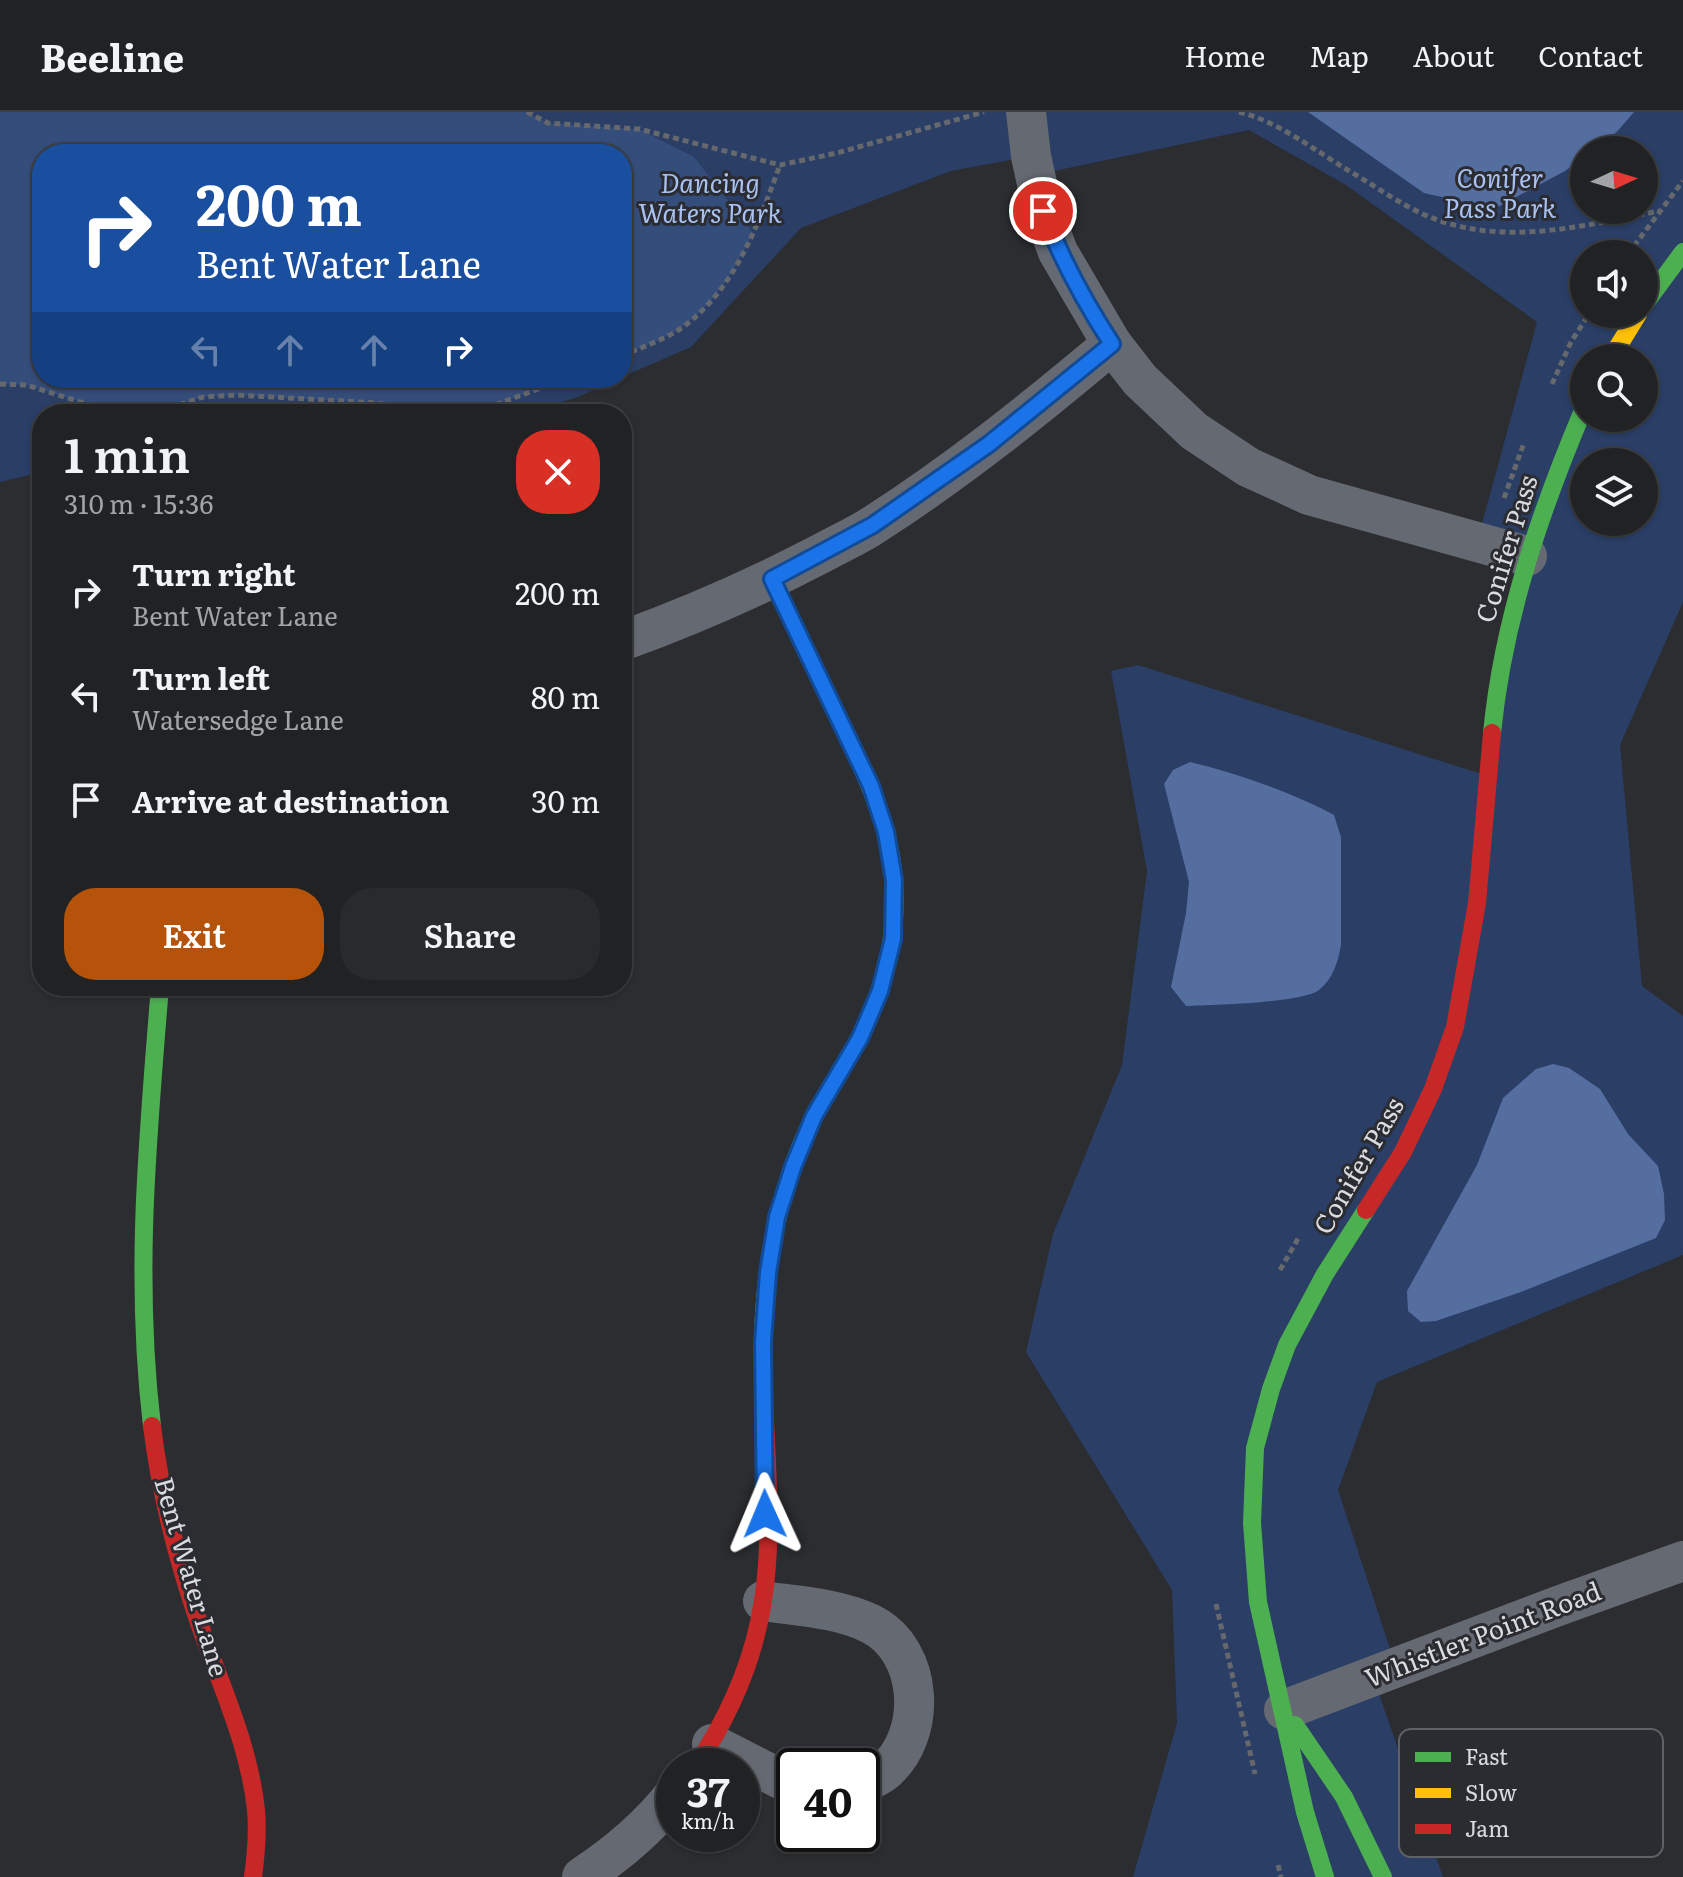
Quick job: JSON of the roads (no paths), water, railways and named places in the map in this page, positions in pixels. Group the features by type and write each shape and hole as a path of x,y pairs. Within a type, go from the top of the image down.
{"street":[{"path":"1026,112 1031,156 1043,211 1058,252 1112,344 1140,380 1194,431 1248,467 1309,495 1527,556"},
{"path":"1658,286 1683,252"},
{"path":"632,637 772,579 873,525 989,444 1112,344"},
{"name":"Conifer Pass","path":"1325,1877 1305,1812 1258,1602 1252,1523 1255,1448 1287,1345 1325,1274 1403,1152 1433,1089 1455,1027 1477,903 1492,728 1505,649 1527,556 1574,432"},
{"path":"707,1748 743,1675 763,1601 766,1542 763,1342 768,1273 777,1217 814,1116 860,1038 880,991 893,939 894,880 886,832 871,786 772,579"},
{"name":"Bent Water Lane","path":"159,996 142,1233 145,1372 157,1460 174,1540 198,1621 242,1739 253,1778 258,1822 253,1877"},
{"name":"Whistler Point Road","path":"1284,1710 1683,1561"},
{"path":"763,1601 851,1616 874,1625 894,1644 907,1664 915,1692 913,1720 903,1747 880,1774"},
{"name":"Conifer Pass","path":"1284,1710 1344,1797 1383,1877"},
{"path":"582,1877 616,1855 656,1817"}],"park label":[{"name":"Conifer Pass Park","path":"1500,194"},
{"name":"Dancing Waters Park","path":"710,199"}]}
